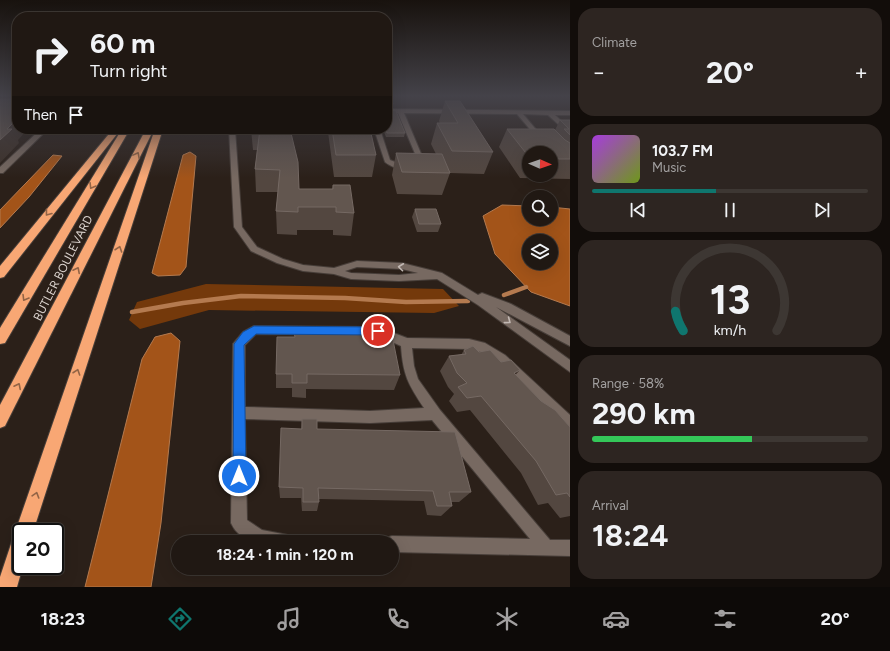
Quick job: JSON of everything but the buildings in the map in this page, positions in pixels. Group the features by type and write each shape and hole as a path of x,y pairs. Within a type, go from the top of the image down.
{"highway":[{"path":"0,274 113,134"},
{"name":"BUTLER BOULEVARD","path":"0,339 123,134"},
{"name":"BUTLER BOULEVARD","path":"0,421 147,134"},
{"path":"27,523 157,134"},
{"path":"7,587 12,571"}],"street":[{"path":"379,134 387,161 403,167 411,167 419,164 419,156 405,123"},
{"path":"528,123 547,146"},
{"path":"561,123 570,133"},
{"path":"0,171 40,134"},
{"path":"232,134 238,227 254,249 280,261 303,268 334,271 351,276 399,278 439,275 465,290 570,367"},
{"path":"465,290 507,307 570,341"},
{"path":"252,535 239,522 239,344 254,330 378,331 406,343 469,344 485,348 501,358 570,424"},
{"path":"406,343 408,366 413,381 435,414 546,548"},
{"path":"239,413 370,417 435,414"},
{"path":"399,544 570,548"}],"shaded area":[{"path":"190,152 196,156 186,267 180,275 158,276 152,273 183,155"},
{"path":"53,155 62,156 29,197 0,228 0,210"},
{"path":"502,205 522,206 522,226 558,226 558,208 570,209 570,306 531,292 495,254 483,216"},
{"path":"206,284 443,289 459,306 434,313 209,310 140,329 129,320 137,302"},
{"path":"171,333 180,341 161,523 151,587 85,587 142,359 155,337"}],"waterway":[{"path":"504,295 526,287"},
{"path":"132,312 183,303 241,296 345,298 406,302 468,301"}],"route":[{"path":"239,476 239,344 247,335 254,330 378,331"}]}
